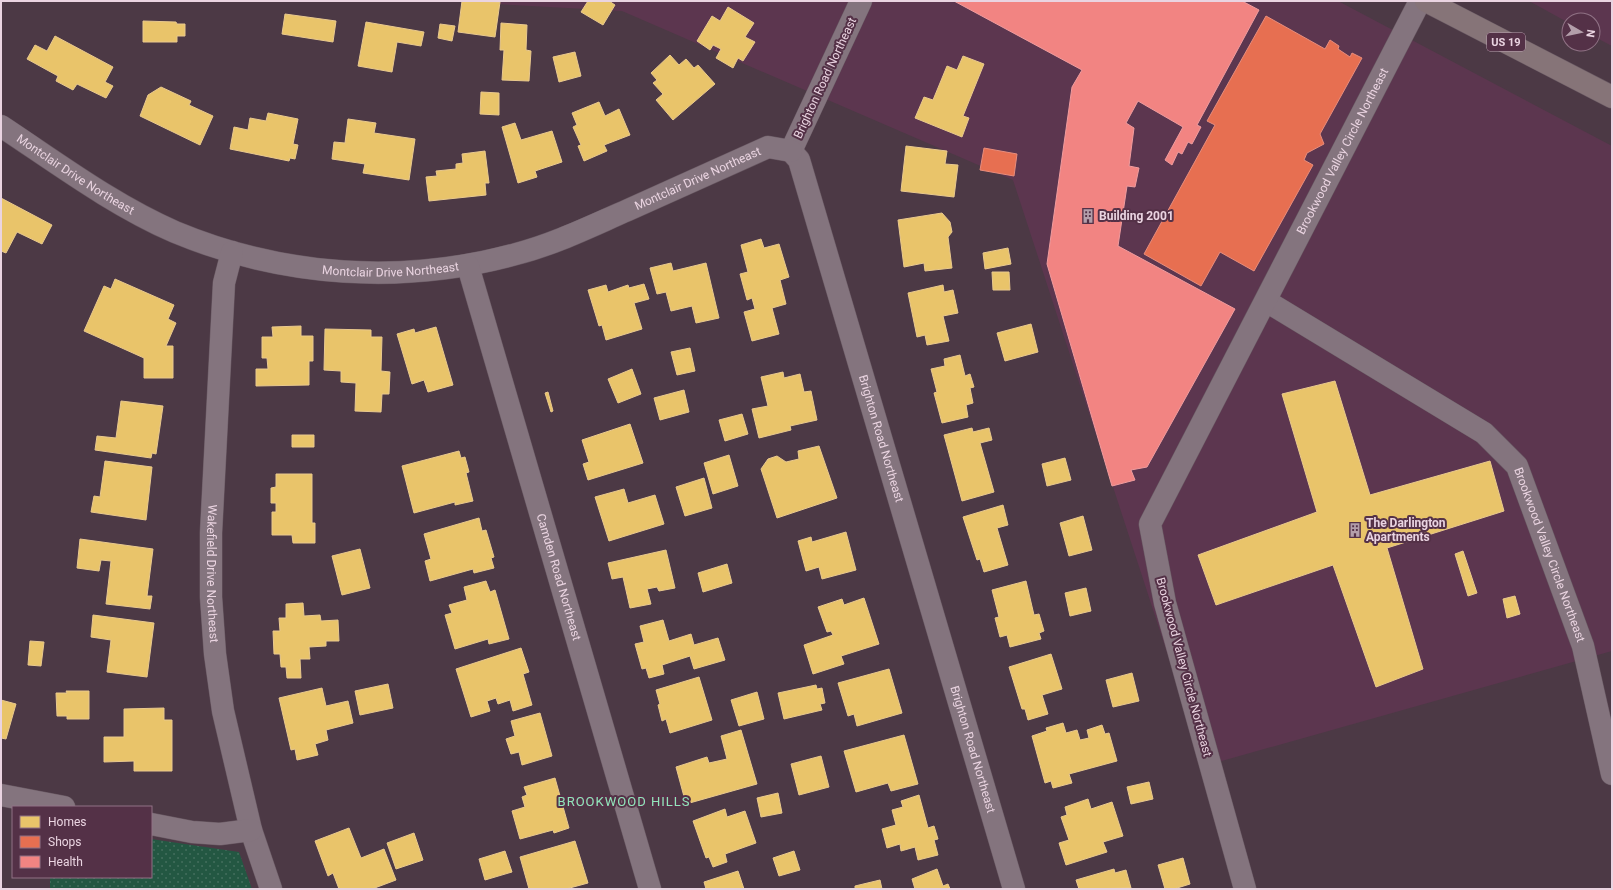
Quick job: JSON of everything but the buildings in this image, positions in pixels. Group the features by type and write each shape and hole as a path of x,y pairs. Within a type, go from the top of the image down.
{"highway":[{"name":"US 19","path":"1426,1 1612,98"}],"street":[{"name":"Brighton Road Northeast","path":"862,1 791,151 799,160 1014,889"},
{"name":"Brookwood Valley Circle Northeast","path":"1245,889 1165,603 1150,524 1420,1"},
{"name":"Montclair Drive Northeast","path":"1,126 119,204 174,231 232,252 289,266 346,272 404,273 468,266 517,254 567,238 768,147 776,147 791,151"},
{"name":"Wakefield Drive Northeast","path":"232,252 224,283 211,533 211,597 215,654 223,711 251,830 271,889"},
{"name":"Camden Road Northeast","path":"468,266 650,889"},
{"name":"Brookwood Valley Circle Northeast","path":"1266,301 1484,433 1517,466 1583,646 1612,774"},
{"path":"1,795 59,806"},
{"path":"152,824 192,832 220,834 251,830"}],"shaded area":[{"path":"441,1 1338,1 1612,146 1612,651 1204,766 1013,180 622,11"},
{"path":"1529,1 1612,1 1612,46 1601,40 1601,12 1561,12 1561,19"}],"green space":[{"path":"152,839 239,852 252,889 50,889 50,878 152,878"}],"place":[{"name":"Building 2001","path":"1088,216"},
{"name":"The Darlington Apartments","path":"1355,530"}],"district":[{"name":"BROOKWOOD HILLS","path":"624,801"}]}
